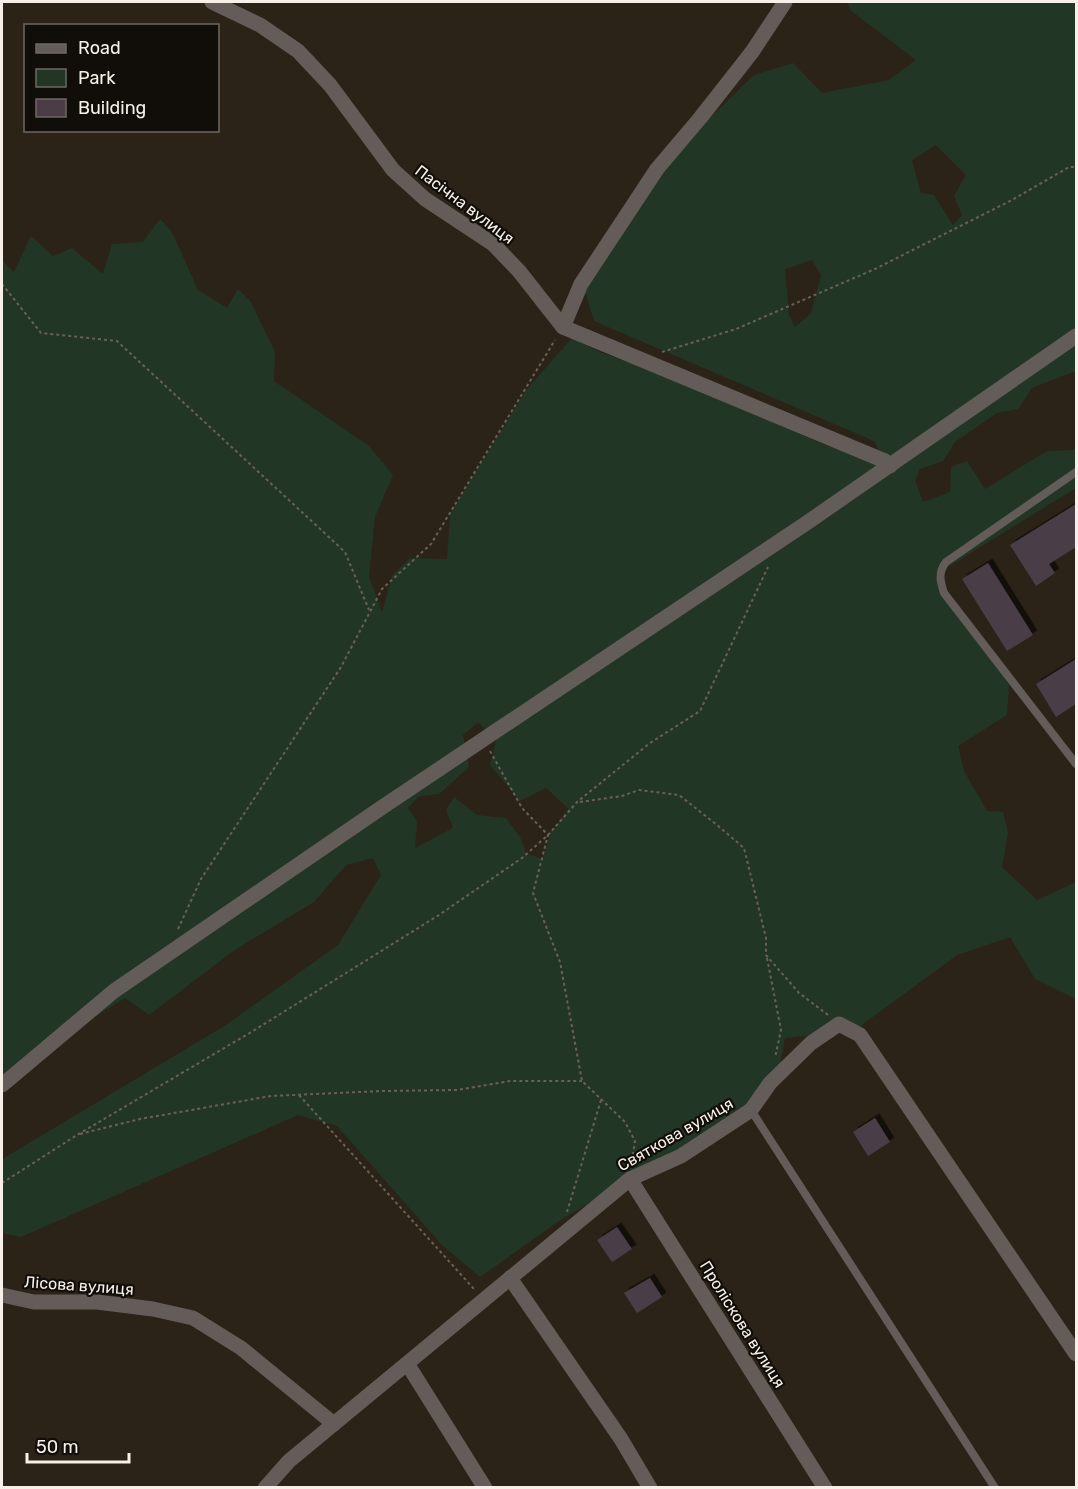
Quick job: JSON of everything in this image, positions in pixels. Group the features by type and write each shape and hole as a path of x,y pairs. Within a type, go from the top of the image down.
{"street":[{"name":"Пасічна вулиця","path":"212,2 260,25 298,51 330,85 393,170 425,199 493,244 519,271 563,327 885,461 890,466"},
{"path":"563,327 581,284 657,169 752,52 785,2"},
{"path":"2,1085 114,991 483,739 890,466 1077,336"},
{"path":"839,1024 860,1035 1077,1354"},
{"name":"Святкова вулиця","path":"265,1488 289,1461 408,1365 630,1179 681,1156 751,1110 770,1083 812,1043 839,1024"},
{"name":"Проліскова вулиця","path":"630,1179 825,1488"},
{"path":"510,1278 621,1439 650,1488"},
{"name":"Лісова вулиця","path":"2,1295 34,1302 97,1302 153,1309 193,1318 241,1348 334,1424"},
{"path":"408,1365 485,1488"}],"lane":[{"path":"1077,472 946,562 942,567 940,580 944,593 1077,764"},
{"path":"751,1110 994,1488"}],"path":[{"path":"639,358 736,329 875,269 1010,201 1069,167 1077,167"},
{"path":"2,284 41,333 117,341 345,552 370,611"},
{"path":"166,956 201,879 341,667 382,589 431,544 563,327"},
{"path":"2,1183 439,915 522,858 548,835 577,802 650,743 700,711 768,567"},
{"path":"483,739 522,808 548,835"},
{"path":"577,802 622,796 639,790 679,795 744,848 766,938 766,955 781,1030 770,1083"},
{"path":"548,835 533,893 560,962 582,1081 625,1122 635,1141 630,1179"},
{"path":"766,955 799,993 839,1024"},
{"path":"77,1135 140,1119 271,1096 457,1090 510,1081 582,1081"},
{"path":"299,1095 484,1300"},
{"path":"559,1238 602,1099"}],"green space":[{"path":"847,2 1076,2 1076,371 1032,388 1018,409 997,413 955,442 943,461 920,469 915,480 923,502 950,492 951,467 967,461 985,489 1047,451 1073,450 1076,447 1076,488 935,575 1009,685 1007,715 958,746 964,771 987,811 1003,812 1008,833 1002,867 1037,900 1076,882 1076,999 1035,979 1010,937 957,955 859,1027 831,1033 785,1038 776,1087 655,1167 559,1221 480,1277 442,1245 337,1126 298,1115 21,1237 2,1233 2,1161 4,1158 226,1025 338,945 381,875 373,858 346,865 314,902 236,949 149,1015 125,998 2,1076 2,260 14,272 31,236 53,256 72,248 103,274 112,244 143,242 160,219 172,232 198,290 227,308 238,289 251,302 275,352 274,381 369,446 393,475 375,517 369,577 382,612 392,576 410,558 447,559 450,514 527,389 572,338 602,353 682,381 825,445 892,466 885,461 874,441 594,321 585,291 681,146 754,75 793,63 822,93 889,80 916,60 850,10","holes":["936,145 966,175 954,196 962,215 953,225 934,195 921,193 912,160","812,260 821,275 811,313 795,327 789,315 785,269","478,722 496,741 490,765 520,801 546,788 569,809 551,831 542,859 526,853 520,837 506,818 477,815 454,797 446,810 453,828 415,848 417,821 408,808 419,796 439,794 469,767 463,735"]}],"building":[{"path":"1076,504 1076,547 1049,564 1055,573 1036,586 1010,545"},
{"path":"988,563 1033,635 1007,651 962,579"},
{"path":"1076,659 1076,704 1056,717 1036,684"},
{"path":"875,1118 890,1142 868,1156 853,1132"},
{"path":"617,1227 632,1249 612,1262 597,1240"},
{"path":"650,1278 662,1297 637,1313 624,1293"}]}
